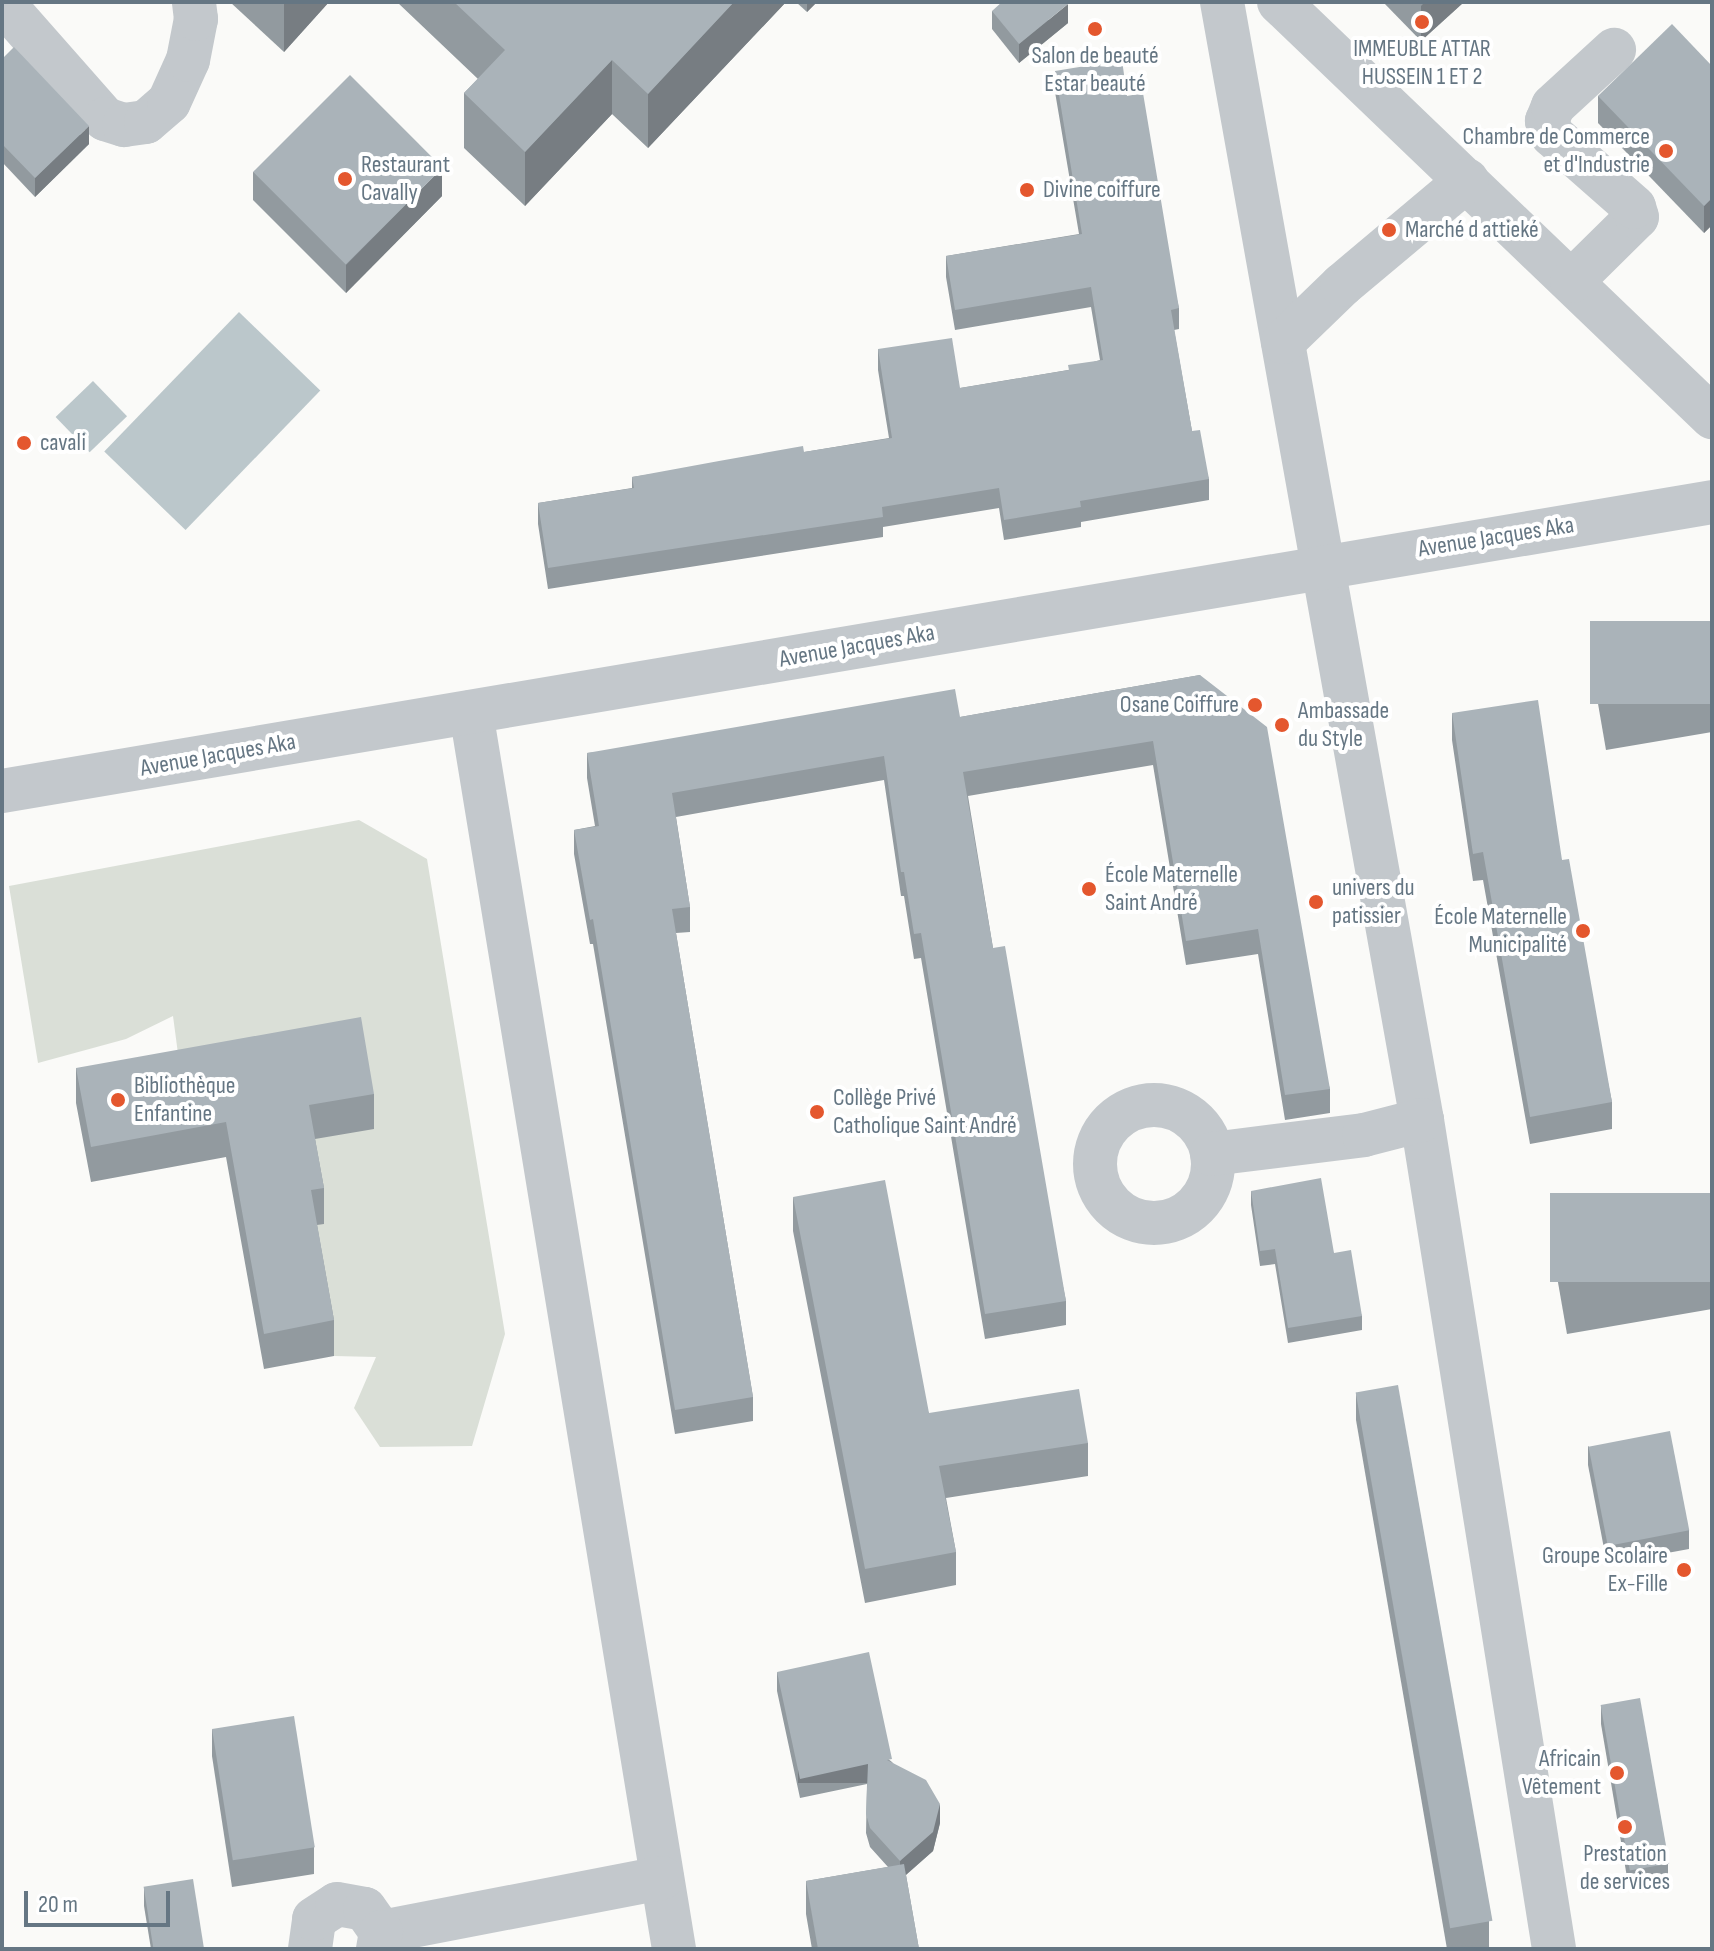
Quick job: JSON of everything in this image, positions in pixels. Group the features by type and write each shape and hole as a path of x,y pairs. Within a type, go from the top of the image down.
{"street":[{"path":"2,2 105,119 124,125 146,122 169,102 188,60 196,19 194,2"},
{"path":"1222,2 1422,1120 1554,1949"},
{"path":"1279,2 1712,417"},
{"path":"1572,281 1635,221 1636,213 1552,135 1547,121 1553,106 1614,50"},
{"path":"1283,342 1342,285 1467,180"},
{"name":"Avenue Jacques Aka","path":"2,791 1324,565 1712,502"},
{"path":"471,712 674,1949"},
{"path":"1212,1154 1364,1135 1422,1120"},
{"path":"310,1949 314,1919 337,1904 365,1909 379,1940 662,1878"}],"shaded area":[{"path":"239,312 320,390 186,530 104,452"},
{"path":"93,381 127,416 90,452 56,417"},
{"path":"359,820 427,859 505,1334 472,1446 380,1447 354,1408 376,1357 334,1356 311,1226 324,1223 182,1084 173,1016 126,1039 38,1063 9,886"}],"building":[{"path":"454,2 734,2 648,94 612,60 525,152 464,93 505,50"},
{"path":"1002,2 1068,4 1019,44 992,11"},
{"path":"1672,24 1712,66 1712,198 1704,206 1598,96"},
{"path":"14,47 89,126 35,178 2,144 2,59"},
{"path":"1122,60 1127,96 1143,93 1179,308 1171,310 1192,431 1200,430 1209,479 1080,501 1081,507 1004,520 999,488 882,507 883,517 548,568 538,503 634,488 632,477 719,461 803,446 804,452 892,438 878,349 952,338 960,388 1069,370 1068,365 1103,360 1091,287 955,310 946,256 1082,234 1055,71"},
{"path":"350,75 443,168 346,265 253,172"},
{"path":"1590,621 1712,621 1712,704 1590,704"},
{"path":"1200,675 1267,727 1330,1089 1285,1095 1258,929 1186,941 1153,741 963,772 993,948 1005,946 1066,1301 985,1314 921,933 914,934 904,872 901,872 884,756 672,793 690,907 672,909 753,1397 675,1410 593,919 590,920 574,830 599,826 587,753 955,689 960,717"},
{"path":"1538,700 1562,860 1569,859 1612,1102 1530,1117 1483,852 1473,854 1452,713"},
{"path":"361,1017 374,1094 309,1105 324,1188 311,1190 334,1320 264,1334 226,1122 91,1147 76,1068"},
{"path":"1321,1178 1334,1253 1351,1250 1362,1316 1288,1328 1275,1249 1260,1251 1251,1191"},
{"path":"885,1180 929,1413 1079,1389 1088,1443 939,1466 956,1552 865,1569 793,1197"},
{"path":"1550,1193 1712,1193 1712,1282 1550,1282"},
{"path":"1398,1385 1492,1921 1450,1928 1356,1392"},
{"path":"1670,1431 1689,1530 1608,1546 1589,1447"},
{"path":"869,1652 892,1759 887,1760 926,1780 940,1804 933,1832 900,1861 870,1828 866,1814 868,1764 800,1779 777,1672"},
{"path":"1640,1698 1669,1863 1630,1870 1601,1705"},
{"path":"294,1716 315,1847 233,1860 212,1729"},
{"path":"904,1864 919,1949 818,1949 806,1881"},
{"path":"193,1879 204,1949 153,1949 144,1887"}],"place":[{"name":"IMMEUBLE ATTAR HUSSEIN 1 ET 2","path":"1422,22"},
{"name":"Salon de beauté Estar beauté","path":"1095,29"},
{"name":"Chambre de Commerce et d'Industrie","path":"1666,151"},
{"name":"Restaurant Cavally","path":"345,179"},
{"name":"Divine coiffure","path":"1027,190"},
{"name":"Marché d attieké","path":"1389,230"},
{"name":"cavali","path":"24,443"},
{"name":"Osane Coiffure","path":"1255,705"},
{"name":"Ambassade du Style","path":"1282,725"},
{"name":"École Maternelle Saint André","path":"1089,889"},
{"name":"univers du patissier","path":"1316,902"},
{"name":"École Maternelle Municipalité","path":"1583,931"},
{"name":"Bibliothèque Enfantine","path":"118,1100"},
{"name":"Collège Privé Catholique Saint André","path":"817,1112"},
{"name":"Groupe Scolaire Ex-Fille","path":"1684,1570"},
{"name":"Africain Vêtement","path":"1617,1773"},
{"name":"Prestation de services","path":"1625,1827"}]}
